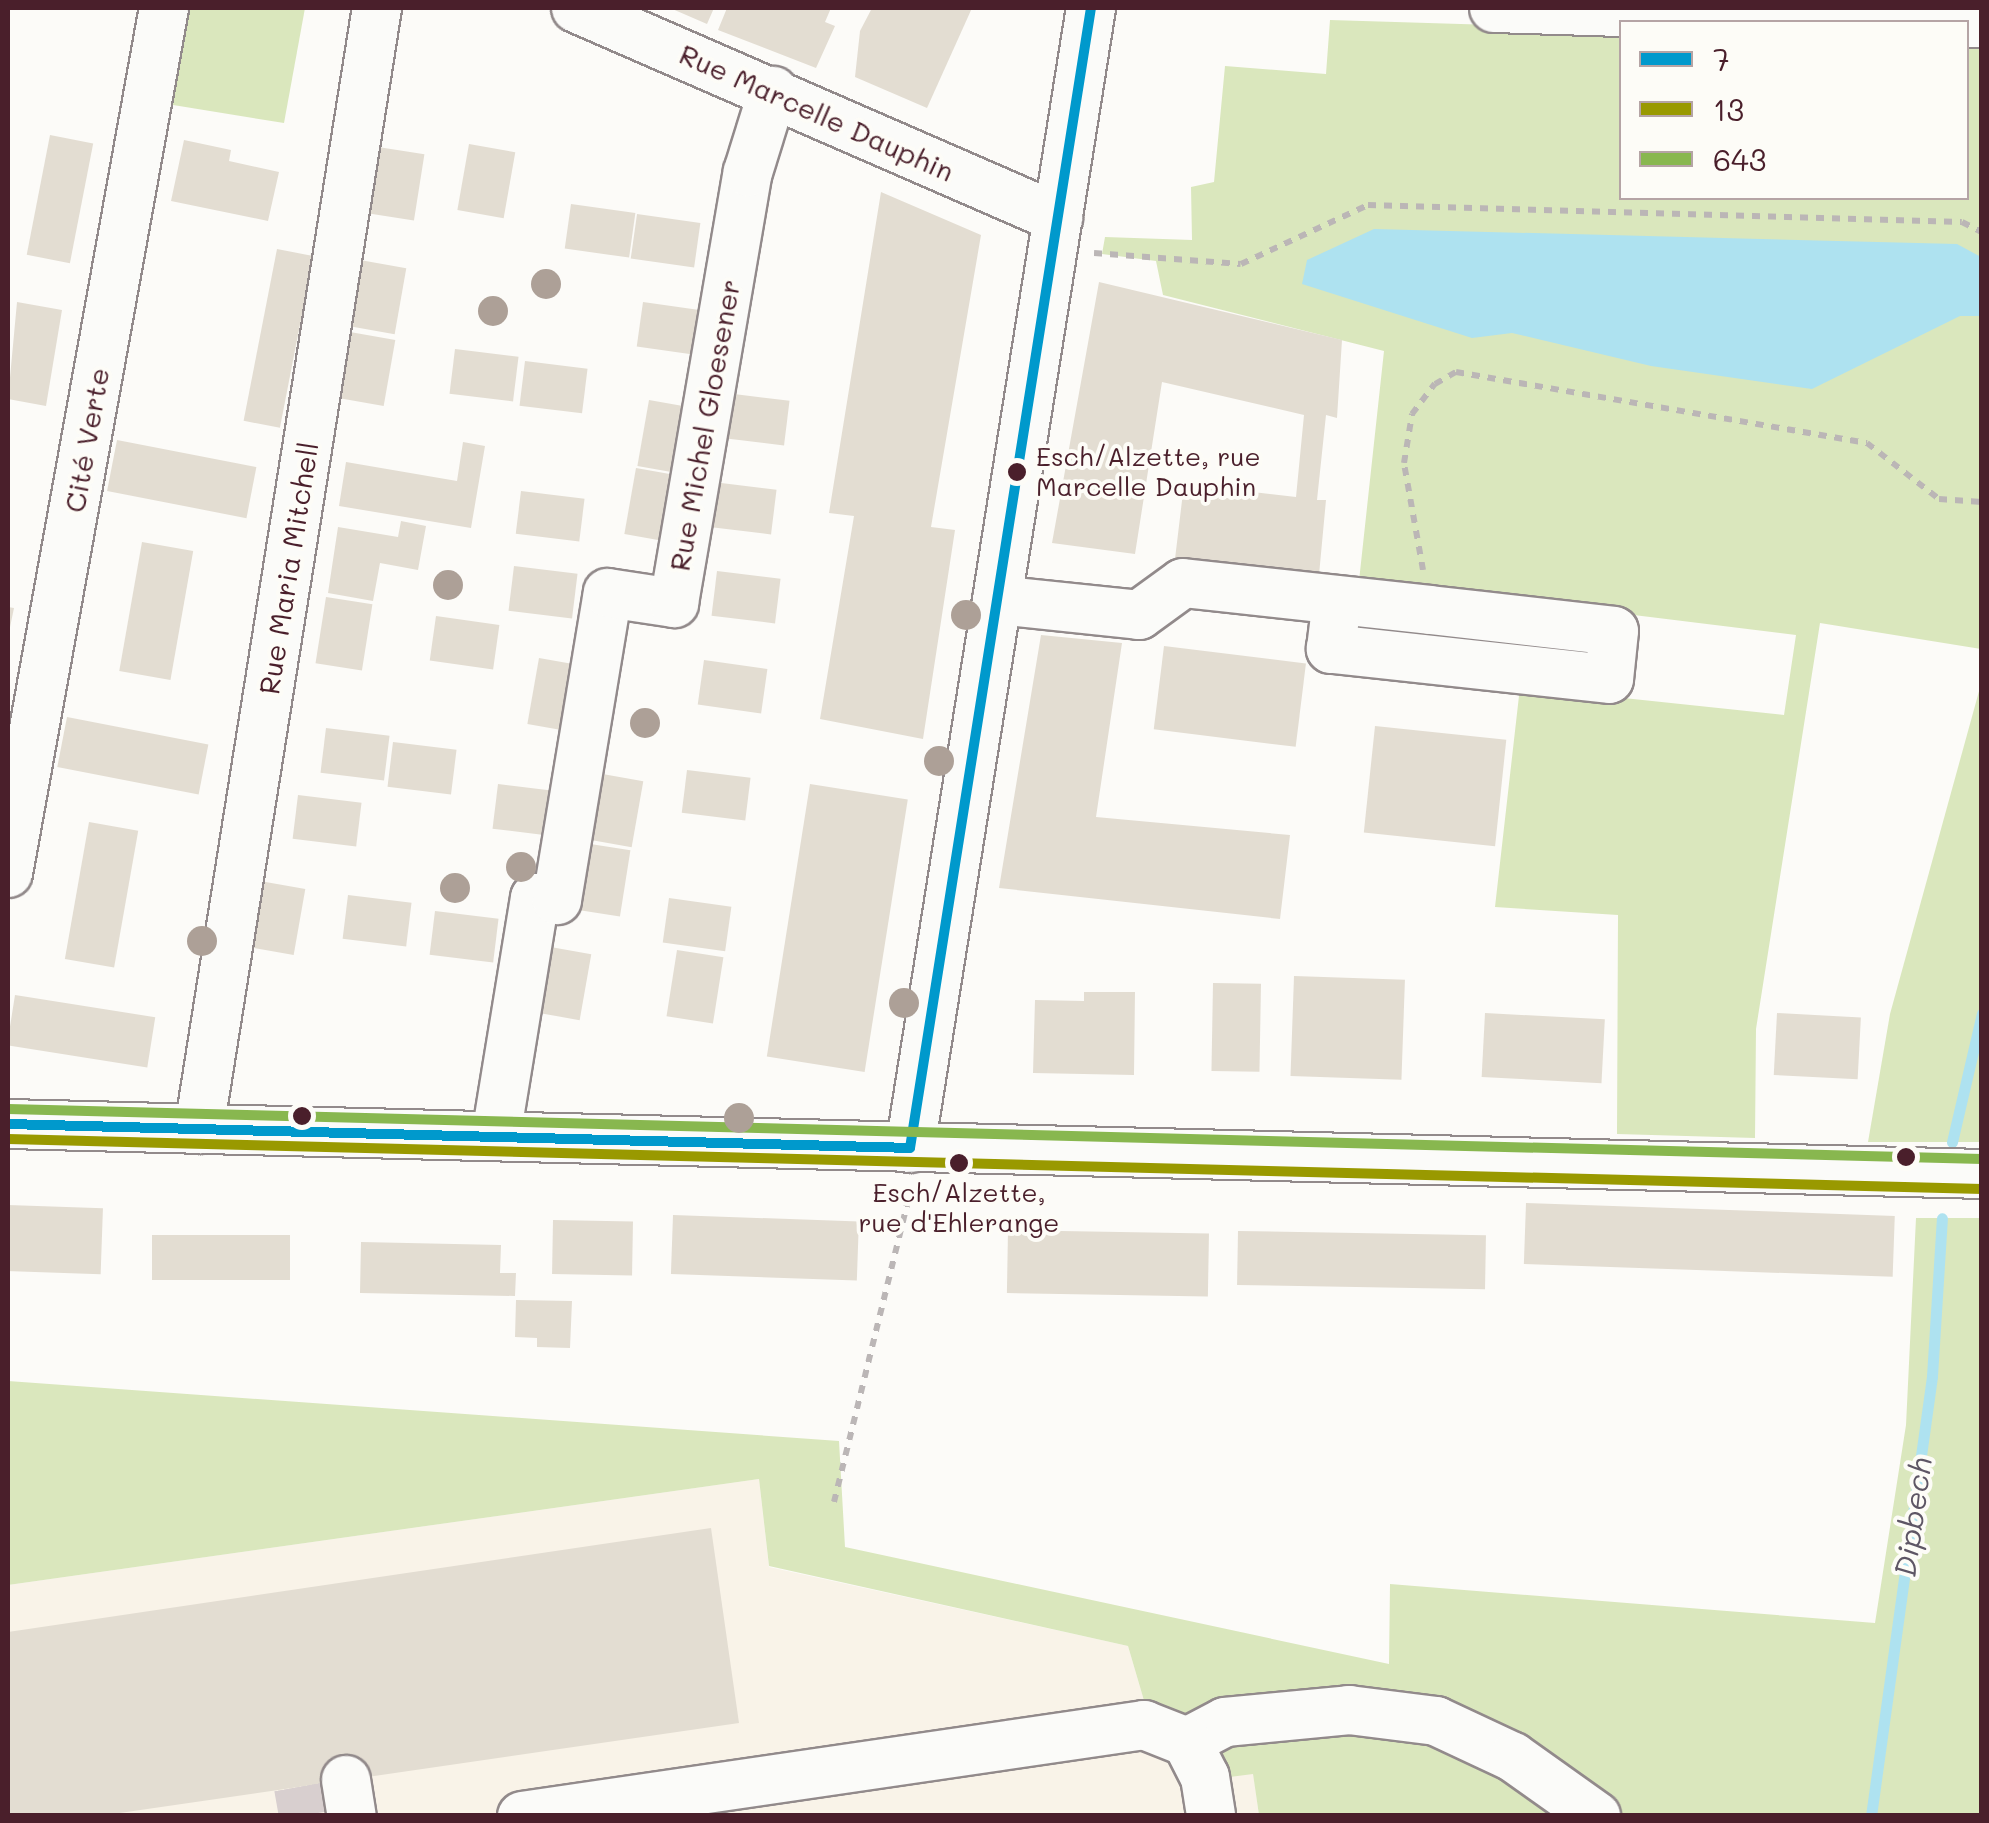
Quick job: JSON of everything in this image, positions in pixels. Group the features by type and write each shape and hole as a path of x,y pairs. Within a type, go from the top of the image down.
{"street":[{"name":"Cité Verte","path":"8,873 164,8"},
{"name":"Rue Maria Mitchell","path":"199,1129 377,8"},
{"name":"Rue Marcelle Dauphin","path":"576,8 773,91 1056,232"},
{"path":"910,1148 1092,8"},
{"path":"1494,8 1912,20"},
{"name":"Rue Michel Gloesener","path":"496,1136 535,898 557,900 608,594 674,604 748,172 773,91"},
{"path":"997,600 1138,616 1183,583 1430,610 1614,631 1609,680 1331,648 1337,600"},
{"path":"8,1124 1982,1174"},
{"path":"1187,1742 1225,1722 1348,1710 1436,1720 1514,1757 1596,1816"},
{"path":"522,1816 1144,1724 1187,1742 1205,1778 1210,1816"}],"path":[{"path":"1056,232 1241,264 1368,205 1962,222 1982,232"},
{"path":"1430,610 1404,462 1412,414 1435,384 1456,372 1868,444 1939,500 1982,502"},
{"path":"834,1502 912,1190 910,1148"}],"shaded area":[{"path":"759,1479 769,1567 1128,1646 1145,1704 1253,1773 1259,1815 8,1815 8,1585"}],"green space":[{"path":"186,8 305,8 284,123 167,104"},
{"path":"1330,20 1619,29 1619,200 1969,200 1969,38 1981,39 1981,649 1820,623 1756,1029 1755,1138 1617,1134 1618,915 1495,907 1520,687 1784,715 1796,635 1359,581 1384,351 1163,295 1156,261 1102,254 1105,237 1192,240 1191,187 1214,182 1225,66 1326,74"},
{"path":"1981,684 1981,1142 1868,1142 1890,1014"},
{"path":"1916,1218 1981,1218 1981,1815 1259,1815 1253,1774 1222,1778 1145,1704 1128,1646 769,1566 759,1479 8,1585 8,1381 839,1441 845,1547 1389,1664 1390,1584 1875,1623 1906,1425"}],"water":[{"path":"1374,229 1957,244 1981,257 1981,316 1960,316 1812,389 1651,366 1512,333 1472,338 1302,284 1307,260"}],"building":[{"path":"670,8 714,8 707,24"},
{"path":"727,8 831,8 825,22 835,26 816,68 718,30"},
{"path":"872,8 972,8 927,108 855,77 860,31"},
{"path":"50,135 93,143 70,263 27,255"},
{"path":"184,140 231,150 229,161 279,172 268,221 171,201"},
{"path":"469,144 515,152 504,218 457,210"},
{"path":"378,147 424,154 414,221 368,213"},
{"path":"881,192 981,235 931,527 955,530 923,739 820,719 854,516 829,513"},
{"path":"571,204 635,213 629,258 565,249"},
{"path":"637,214 700,223 694,267 631,259"},
{"path":"277,249 313,256 280,428 244,421"},
{"path":"360,260 406,268 395,334 348,326"},
{"path":"1099,282 1342,340 1337,418 1326,415 1317,500 1326,500 1319,575 1175,559 1184,484 1296,497 1304,415 1162,382 1135,554 1052,543"},
{"path":"17,302 62,310 46,406 8,399"},
{"path":"643,302 706,311 700,355 637,347"},
{"path":"350,332 395,340 384,406 338,398"},
{"path":"455,349 519,357 513,401 450,394"},
{"path":"525,361 588,369 582,413 520,406"},
{"path":"726,393 790,401 784,445 721,438"},
{"path":"649,400 694,408 683,474 637,466"},
{"path":"117,440 256,467 246,518 107,491"},
{"path":"463,442 485,446 471,528 339,506 346,462 457,481"},
{"path":"636,468 682,476 671,542 624,534"},
{"path":"713,482 777,490 771,534 708,527"},
{"path":"521,491 585,499 579,541 516,534"},
{"path":"401,521 426,526 418,570 380,563 373,601 328,593 338,527 398,537"},
{"path":"142,542 193,551 170,680 119,671"},
{"path":"514,566 578,574 572,618 509,611"},
{"path":"717,571 781,579 775,623 712,616"},
{"path":"326,597 372,604 362,671 316,663"},
{"path":"8,607 14,608 9,632 8,632"},
{"path":"436,616 499,625 493,669 430,661"},
{"path":"1041,635 1122,643 1096,817 1290,835 1280,919 999,888"},
{"path":"1164,646 1306,663 1296,747 1154,729"},
{"path":"539,658 584,666 573,732 527,724"},
{"path":"704,660 767,669 761,713 698,705"},
{"path":"67,717 208,744 199,795 57,767"},
{"path":"1375,726 1506,740 1495,846 1364,832"},
{"path":"326,728 390,736 384,780 321,773"},
{"path":"393,742 457,750 451,794 388,787"},
{"path":"687,770 751,778 745,820 682,813"},
{"path":"597,773 643,781 632,847 585,839"},
{"path":"498,784 562,792 556,836 493,829"},
{"path":"810,784 908,799 865,1072 767,1057"},
{"path":"298,795 362,803 356,846 293,839"},
{"path":"89,822 138,831 114,968 65,959"},
{"path":"584,843 630,850 620,917 574,909"},
{"path":"260,881 305,889 294,955 248,947"},
{"path":"348,895 412,903 406,946 343,939"},
{"path":"669,898 731,907 725,951 663,943"},
{"path":"435,911 499,919 493,962 430,955"},
{"path":"545,946 591,954 580,1020 533,1012"},
{"path":"677,950 723,957 713,1024 667,1016"},
{"path":"1294,976 1405,980 1401,1080 1291,1076"},
{"path":"1213,983 1261,984 1259,1072 1211,1071"},
{"path":"1084,992 1135,992 1134,1075 1033,1073 1035,1000 1084,1001"},
{"path":"15,995 155,1017 147,1068 8,1046"},
{"path":"1485,1013 1605,1019 1601,1083 1482,1077"},
{"path":"1777,1013 1861,1017 1858,1079 1774,1075"},
{"path":"1526,1203 1895,1216 1893,1277 1524,1264"},
{"path":"8,1205 103,1208 101,1274 8,1271"},
{"path":"673,1215 859,1221 857,1280 671,1274"},
{"path":"553,1220 633,1221 632,1275 552,1274"},
{"path":"1008,1230 1209,1234 1208,1296 1007,1293"},
{"path":"1238,1231 1486,1235 1485,1289 1237,1285"},
{"path":"152,1235 290,1235 290,1280 152,1280"},
{"path":"361,1242 501,1245 500,1273 516,1273 515,1296 360,1293"},
{"path":"516,1300 572,1301 570,1348 537,1347 537,1338 515,1337"},
{"path":"711,1528 739,1723 99,1816 8,1816 8,1632"}],"waterway":[{"path":"1952,1142 1982,1013"},
{"name":"Dipbech","path":"1871,1816 1932,1376 1942,1218"}],"tunnel":[{"path":"298,1787 303,1816"}],"transit line":[{"name":"7","path":"910,1148 1091,8"},
{"name":"643","path":"8,1109 1982,1159"},
{"name":"7","path":"8,1124 910,1148"},
{"name":"13","path":"8,1139 1982,1189"}],"place":[{"name":"Esch/Alzette, rue Marcelle Dauphin","path":"1017,472"},
{"name":"Esch/Alzette, rue d'Ehlerange","path":"959,1163"}]}
